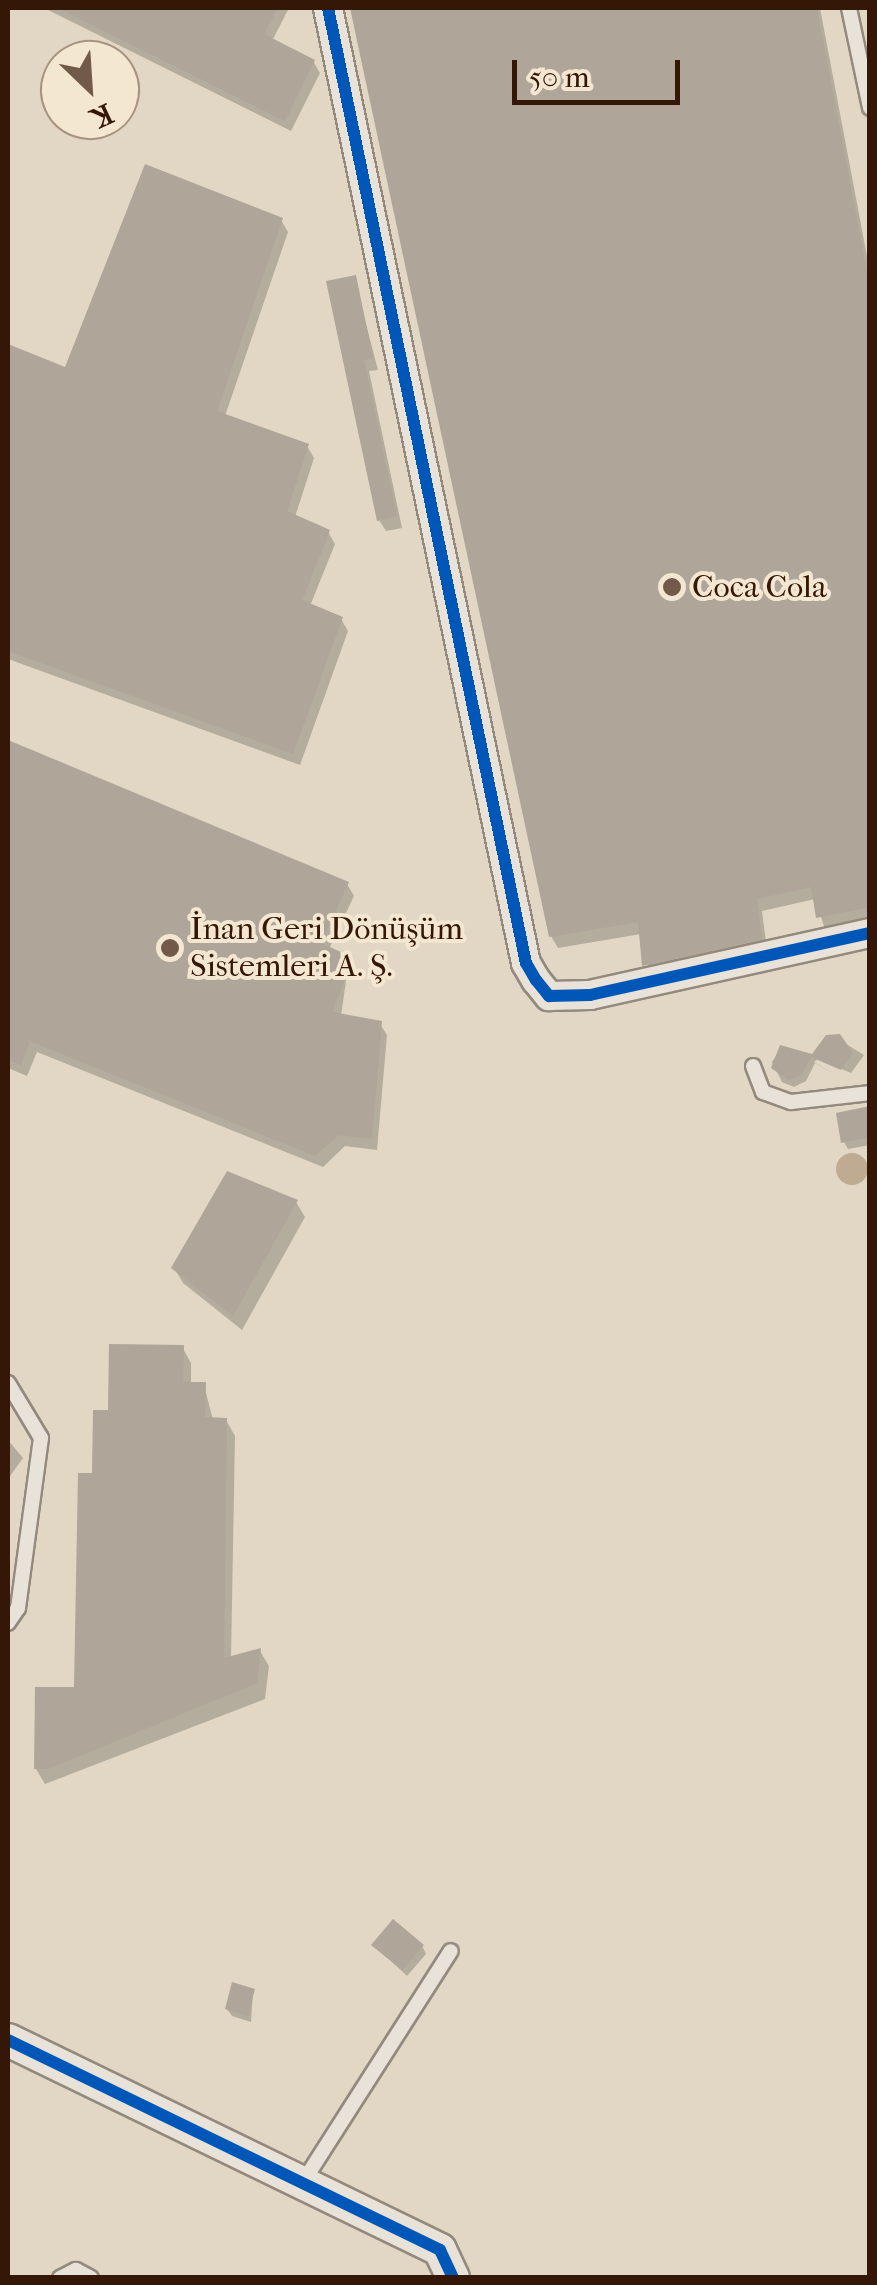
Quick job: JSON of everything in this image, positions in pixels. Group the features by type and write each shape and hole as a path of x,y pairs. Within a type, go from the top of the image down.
{"street":[{"path":"328,8 526,963 549,996 590,996 870,933"},
{"path":"8,2040 440,2250 453,2278"}],"lane":[{"path":"850,8 870,108"},
{"path":"753,1066 763,1092 791,1102 870,1093"},
{"path":"8,1384 41,1438 18,1608 8,1623"},
{"path":"303,2182 451,1951"},
{"path":"60,2278 76,2270 91,2278"}],"shaded area":[{"path":"852,1153 863,1158 868,1169 863,1180 852,1185 841,1180 836,1169 841,1158"}],"building":[{"path":"58,8 278,8 264,34 315,60 285,121 140,49 140,40 122,40"},
{"name":"Coca Cola","path":"350,8 817,8 870,287 870,907 816,918 811,887 757,899 762,939 642,966 638,922 549,937"},
{"path":"145,164 283,218 217,411 309,444 287,511 330,530 302,600 343,617 293,754 8,651 8,344 65,367"},
{"path":"356,275 373,358 364,360 397,516 377,521 326,281"},
{"name":"İnan Geri Dönüşüm Sistemleri A. Ş.","path":"8,740 349,882 321,943 343,953 344,982 332,1012 382,1021 372,1139 338,1135 315,1156 30,1041 21,1065 8,1060"},
{"path":"840,1034 853,1053 841,1070 811,1057 802,1074 789,1080 771,1068 780,1045 812,1054 826,1035"},
{"path":"870,1106 870,1137 841,1143 836,1113"},
{"path":"227,1171 298,1200 233,1316 171,1268"},
{"path":"109,1344 184,1345 183,1382 206,1382 205,1417 227,1418 224,1658 261,1648 257,1683 48,1769 34,1769 35,1687 74,1687 78,1473 92,1473 93,1410 108,1410"},
{"path":"393,1919 424,1945 402,1970 371,1945"},
{"path":"232,1982 255,1989 248,2016 225,2009"}],"cycle path":[{"path":"328,8 526,963 549,996 590,995 870,933"},
{"path":"8,2040 440,2250 453,2278"}],"place":[{"name":"Coca Cola","path":"672,587"},
{"name":"İnan Geri Dönüşüm Sistemleri A. Ş.","path":"170,948"}]}
